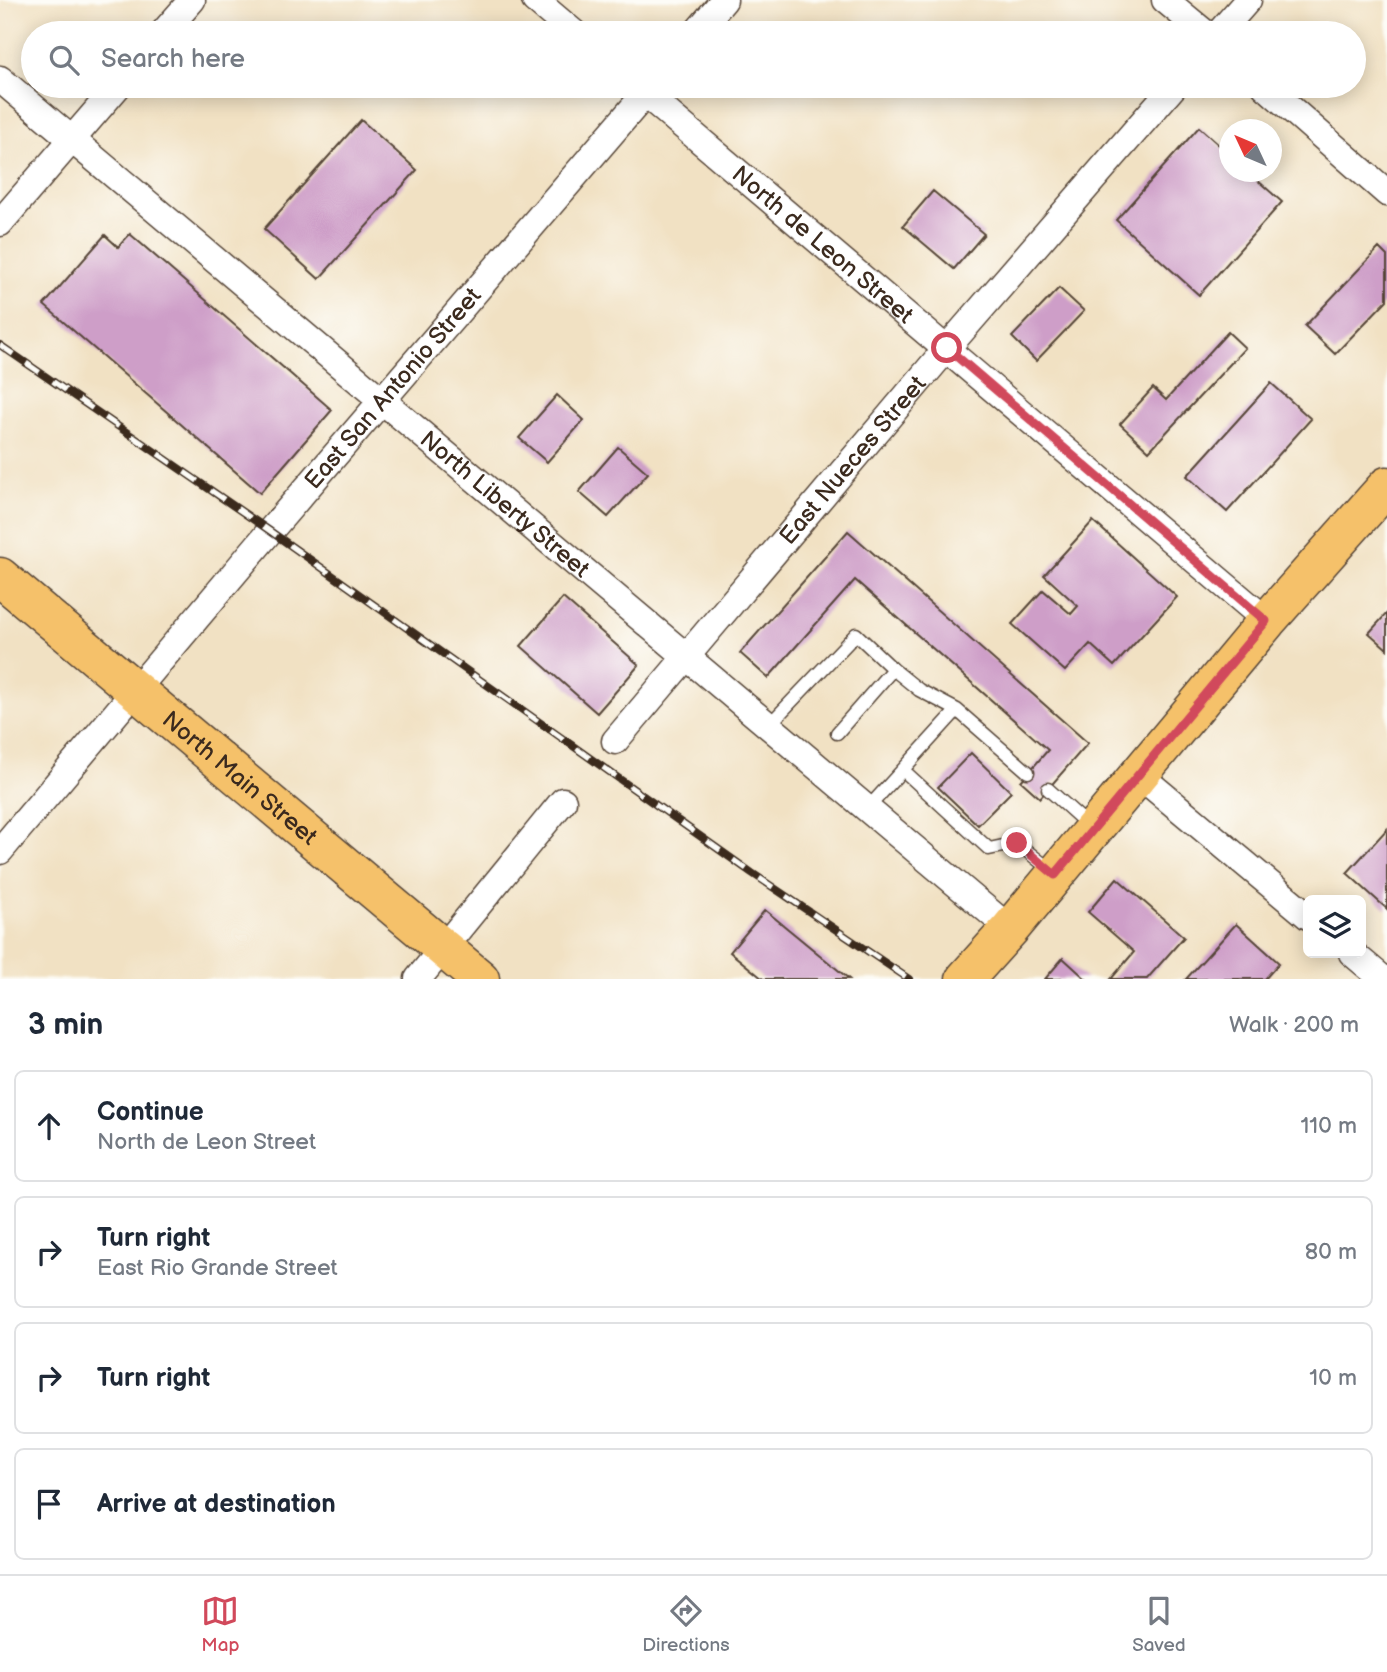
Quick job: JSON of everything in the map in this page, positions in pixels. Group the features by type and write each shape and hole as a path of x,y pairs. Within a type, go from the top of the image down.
{"main road":[{"path":"965,979 1010,929 1266,621 1387,486"},
{"name":"North Main Street","path":"0,577 480,979"}],"street":[{"path":"174,21 192,0"},
{"path":"534,0 559,21"},
{"path":"706,21 724,0"},
{"path":"1165,0 1190,21"},
{"path":"1230,21 1248,0"},
{"name":"North Liberty Street","path":"0,79 21,97"},
{"name":"North Liberty Street","path":"22,98 1010,929"},
{"path":"0,223 108,98"},
{"name":"East San Antonio Street","path":"0,851 637,98"},
{"name":"North de Leon Street","path":"657,98 1266,621"},
{"name":"East Nueces Street","path":"615,741 947,348 1164,98"},
{"path":"1279,98 1387,193"},
{"path":"1139,775 1303,912"},
{"path":"418,979 563,801"},
{"path":"1358,958 1383,979"}],"lane":[{"path":"768,726 856,634 919,690 957,710 1028,772"},
{"path":"837,733 893,669"},
{"path":"867,809 957,710"},
{"path":"903,770 989,849 1017,843 1055,875"},
{"path":"1048,789 1093,830"}],"building":[{"path":"361,120 417,170 319,279 264,229"},
{"path":"1199,127 1219,145 1219,182 1259,182 1282,202 1199,295 1116,220"},
{"path":"933,191 984,234 954,269 903,226"},
{"path":"130,234 332,410 260,493 44,305 105,235 118,247"},
{"path":"1379,248 1387,256 1387,300 1335,354 1305,326"},
{"path":"1059,288 1084,311 1036,361 1012,337"},
{"path":"1228,332 1245,348 1149,451 1120,424 1153,388 1166,400"},
{"path":"1271,383 1311,419 1227,512 1187,476"},
{"path":"557,395 584,420 547,462 519,438"},
{"path":"618,447 648,473 608,517 579,492"},
{"path":"1093,521 1177,597 1114,666 1090,644 1065,671 1012,624 1043,590 1071,614 1078,606 1044,575"},
{"path":"848,531 1088,743 1040,798 1021,781 1048,750 855,580 768,678 740,653"},
{"path":"563,598 639,665 597,713 521,646"},
{"path":"1387,613 1387,649 1369,633"},
{"path":"971,753 1011,792 978,825 938,787"},
{"path":"1387,829 1387,909 1347,873"},
{"path":"1117,878 1184,937 1147,979 1111,979 1134,952 1088,912"},
{"path":"765,910 849,979 763,979 730,952"},
{"path":"1236,924 1279,963 1265,979 1186,979"},
{"path":"1063,958 1086,979 1045,979"}],"railway":[{"path":"0,345 270,531 752,873 909,979"}],"route":[{"path":"947,348 1266,621 1055,875 1017,843"}]}
